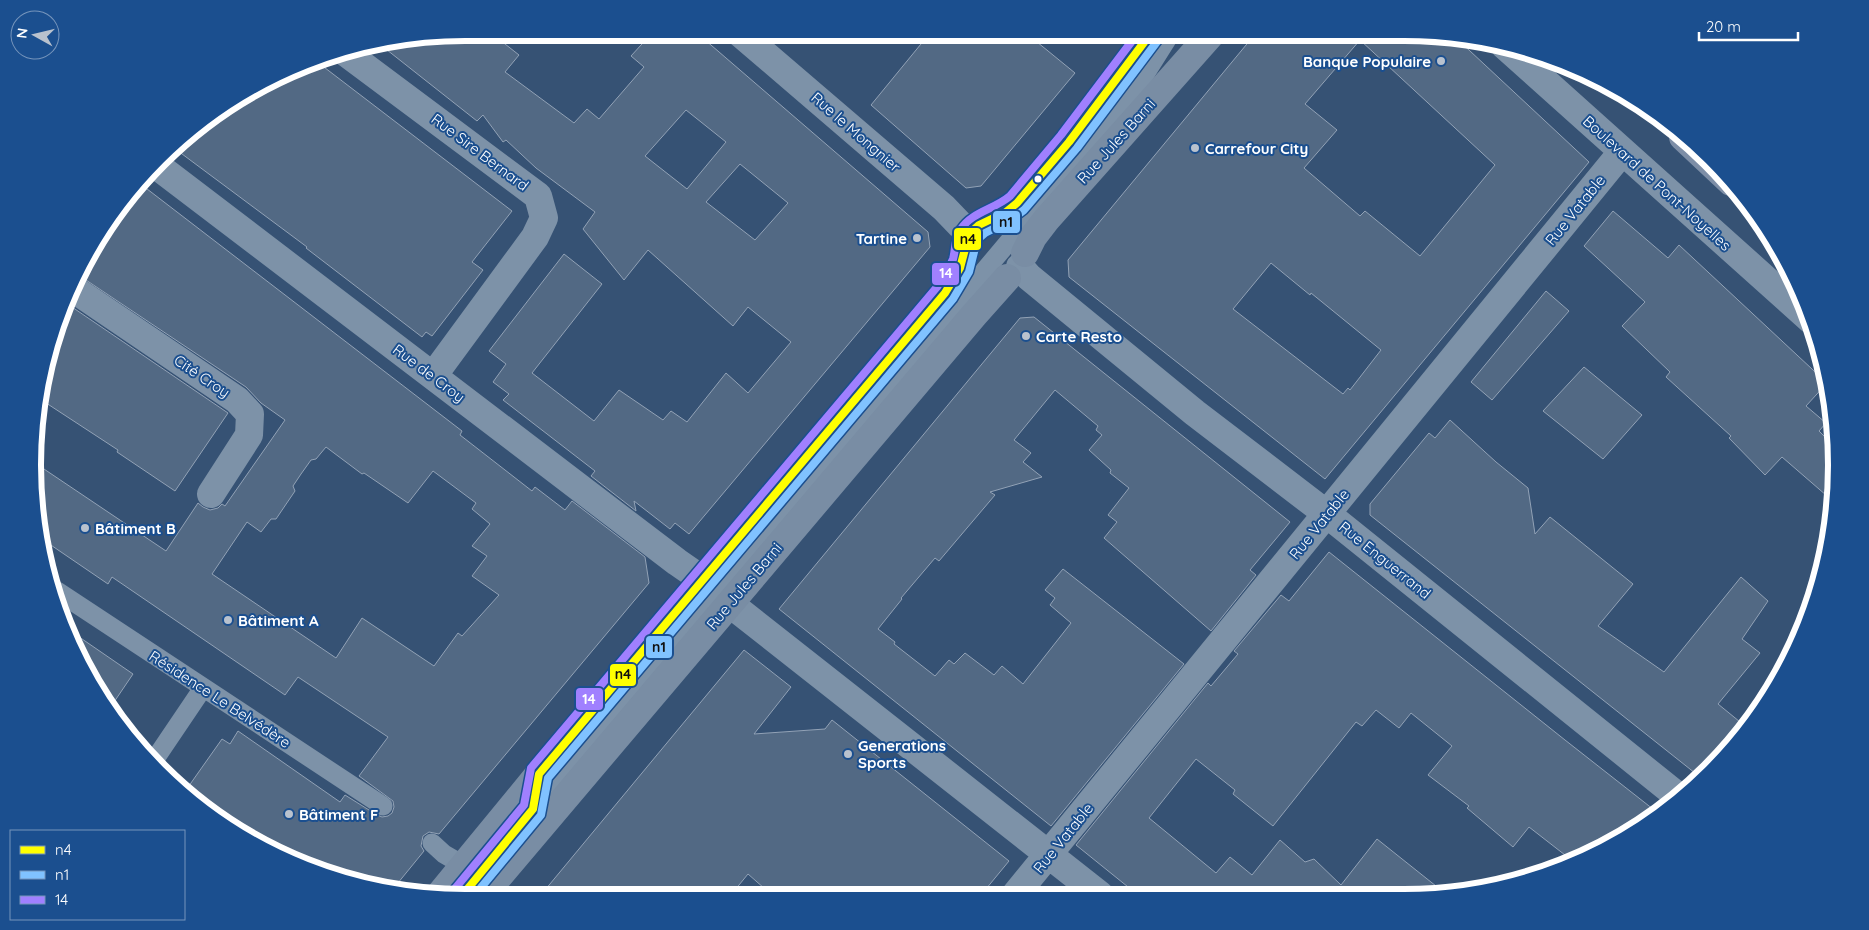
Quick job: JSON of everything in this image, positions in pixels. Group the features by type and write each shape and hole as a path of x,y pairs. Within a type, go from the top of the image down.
{"main road":[{"path":"445,888 945,293 954,279 973,236 1015,205 1039,180 1145,41"},
{"name":"Rue Jules Barni","path":"488,889 974,315 1046,220 1205,41"},
{"path":"1004,222 1018,258 991,281 979,278 968,264 973,236 1004,222"}],"street":[{"name":"Rue le Mongnier","path":"749,41 944,208 973,236"},
{"name":"Rue Sire Bernard","path":"352,57 538,196 544,218 535,237 433,376"},
{"name":"Boulevard de Pont-Noyelles","path":"1517,57 1797,307"},
{"name":"Rue Vatable","path":"1021,889 1622,152"},
{"name":"Rue de Croy","path":"161,169 703,580"},
{"name":"Rue Enguerrand","path":"1018,258 1029,278 1194,413 1328,514 1673,792"},
{"name":"Cité Croy","path":"79,292 236,400 250,414 249,435 210,494"},
{"path":"729,603 1093,889"}],"lane":[{"path":"551,814 554,783 979,278 1018,258 1132,95 1166,41"},
{"name":"Résidence Le Belvédère","path":"62,595 383,806"},
{"path":"157,756 203,688"},
{"path":"467,889 533,809 539,774"},
{"path":"432,842 444,854 463,865"}],"building":[{"path":"501,41 519,55 505,72 574,123 587,109 599,119 644,67 631,56 645,41 706,41 928,232 930,247 689,534 675,523 670,529 634,501 636,511 591,476 595,471 503,400 509,394 493,382 506,364 489,351 564,254 602,284 532,373 594,421 619,390 663,420 671,411 687,422 726,373 748,393 791,342 748,307 733,326 648,250 624,280 583,229 595,212 536,168 506,140 503,142 483,115 477,121 385,49 437,42","holes":["686,110 726,142 687,189 645,156","740,164 788,203 755,240 706,202"]},
{"path":"923,41 1036,41 1075,73 981,186 966,188 871,105"},
{"path":"1249,41 1359,41 1305,104 1337,130 1304,168 1360,216 1365,211 1420,256 1495,165 1361,41 1432,42 1464,46 1589,162 1325,479 1069,277 1068,260","holes":["1271,263 1310,295 1311,293 1381,350 1350,390 1348,388 1343,394 1233,309"]},
{"path":"323,66 512,211 472,262 483,270 432,336 426,332 422,337 307,247 179,152 207,129 253,98 278,85"},
{"path":"145,187 462,431 460,435 532,491 535,487 565,510 572,501 645,557 649,583 439,834 429,832 423,836 421,846 424,851 398,883 382,881 329,866 278,845 230,817 189,786 222,739 230,744 238,731 340,802 345,795 377,815 382,817 388,816 392,813 394,807 393,801 359,776 388,737 298,677 285,695 112,577 108,584 48,543 42,493 41,467 166,551 198,503 210,510 218,508 222,504 225,506 285,420 261,403 246,387 85,279 113,230","holes":["326,447 362,474 364,473 408,503 433,471 476,503 472,509 490,524 472,546 487,556 472,576 499,595 462,636 458,633 434,666 362,618 336,658 212,574 247,522 261,532 271,519 276,519 295,491 293,486 301,474 311,460 316,459"]},
{"path":"1613,211 1668,258 1679,245 1818,375 1821,389 1806,406 1825,422 1819,431 1827,439 1827,496 1782,457 1765,475 1729,438 1731,436 1666,377 1670,372 1622,326 1645,302 1584,246"},
{"path":"1546,291 1569,311 1492,400 1471,382"},
{"path":"72,307 228,413 175,491 117,452 118,450 46,403 56,355"},
{"path":"1034,317 1290,522 1250,570 1256,575 1211,631 1104,538 1117,522 1108,515 1129,488 1110,473 1111,470 1089,450 1102,435 1096,430 1098,426 1055,390 1014,440 1031,453 1023,462 1042,477 990,492 995,495 939,561 935,558 878,629 935,676 949,660 954,664 965,653 994,675 1002,666 1023,684 1071,623 1050,605 1055,598 1045,590 1063,569 1184,664 1051,826 779,609 1020,318"},
{"path":"1584,367 1642,415 1603,459 1543,411"},
{"path":"1450,420 1528,488 1535,534 1550,517 1633,584 1598,626 1664,672 1741,577 1768,601 1742,639 1760,653 1718,704 1740,722 1695,773 1370,515 1370,504 1429,433 1435,438"},
{"path":"1329,552 1652,808 1616,832 1566,856 1529,827 1513,847 1467,808 1469,806 1428,775 1452,746 1411,713 1399,728 1376,710 1362,726 1356,722 1273,826 1233,794 1235,790 1196,759 1149,818 1216,873 1230,857 1252,875 1280,840 1305,862 1314,859 1341,885 1377,839 1438,887 1131,889 1076,845 1208,683 1211,686 1238,654 1234,651 1281,595 1289,601"},
{"path":"78,636 133,674 114,702 98,677"},
{"path":"744,650 791,687 754,734 825,729 832,720 1009,861 986,889 765,889 748,874 736,889 546,889"}],"transit line":[{"name":"14","path":"455,889 524,805 531,768 937,287 953,259 956,240 961,229 971,218 1010,196 1061,135 1132,41"},
{"name":"n4","path":"468,889 533,809 539,774 945,293 960,268 969,234 979,225 1006,212 1017,203 1069,142 1145,41"},
{"name":"n1","path":"480,889 541,815 548,778 953,299 969,272 977,240 985,233 1011,220 1024,210 1077,148 1157,41"}],"place":[{"name":"Banque Populaire","path":"1441,61"},
{"name":"Carrefour City","path":"1195,148"},
{"name":"Tartine","path":"917,238"},
{"name":"Carte Resto","path":"1026,336"},
{"name":"Bâtiment B","path":"85,528"},
{"name":"Bâtiment A","path":"228,620"},
{"name":"Generations Sports","path":"848,754"},
{"name":"Bâtiment F","path":"289,814"}]}
